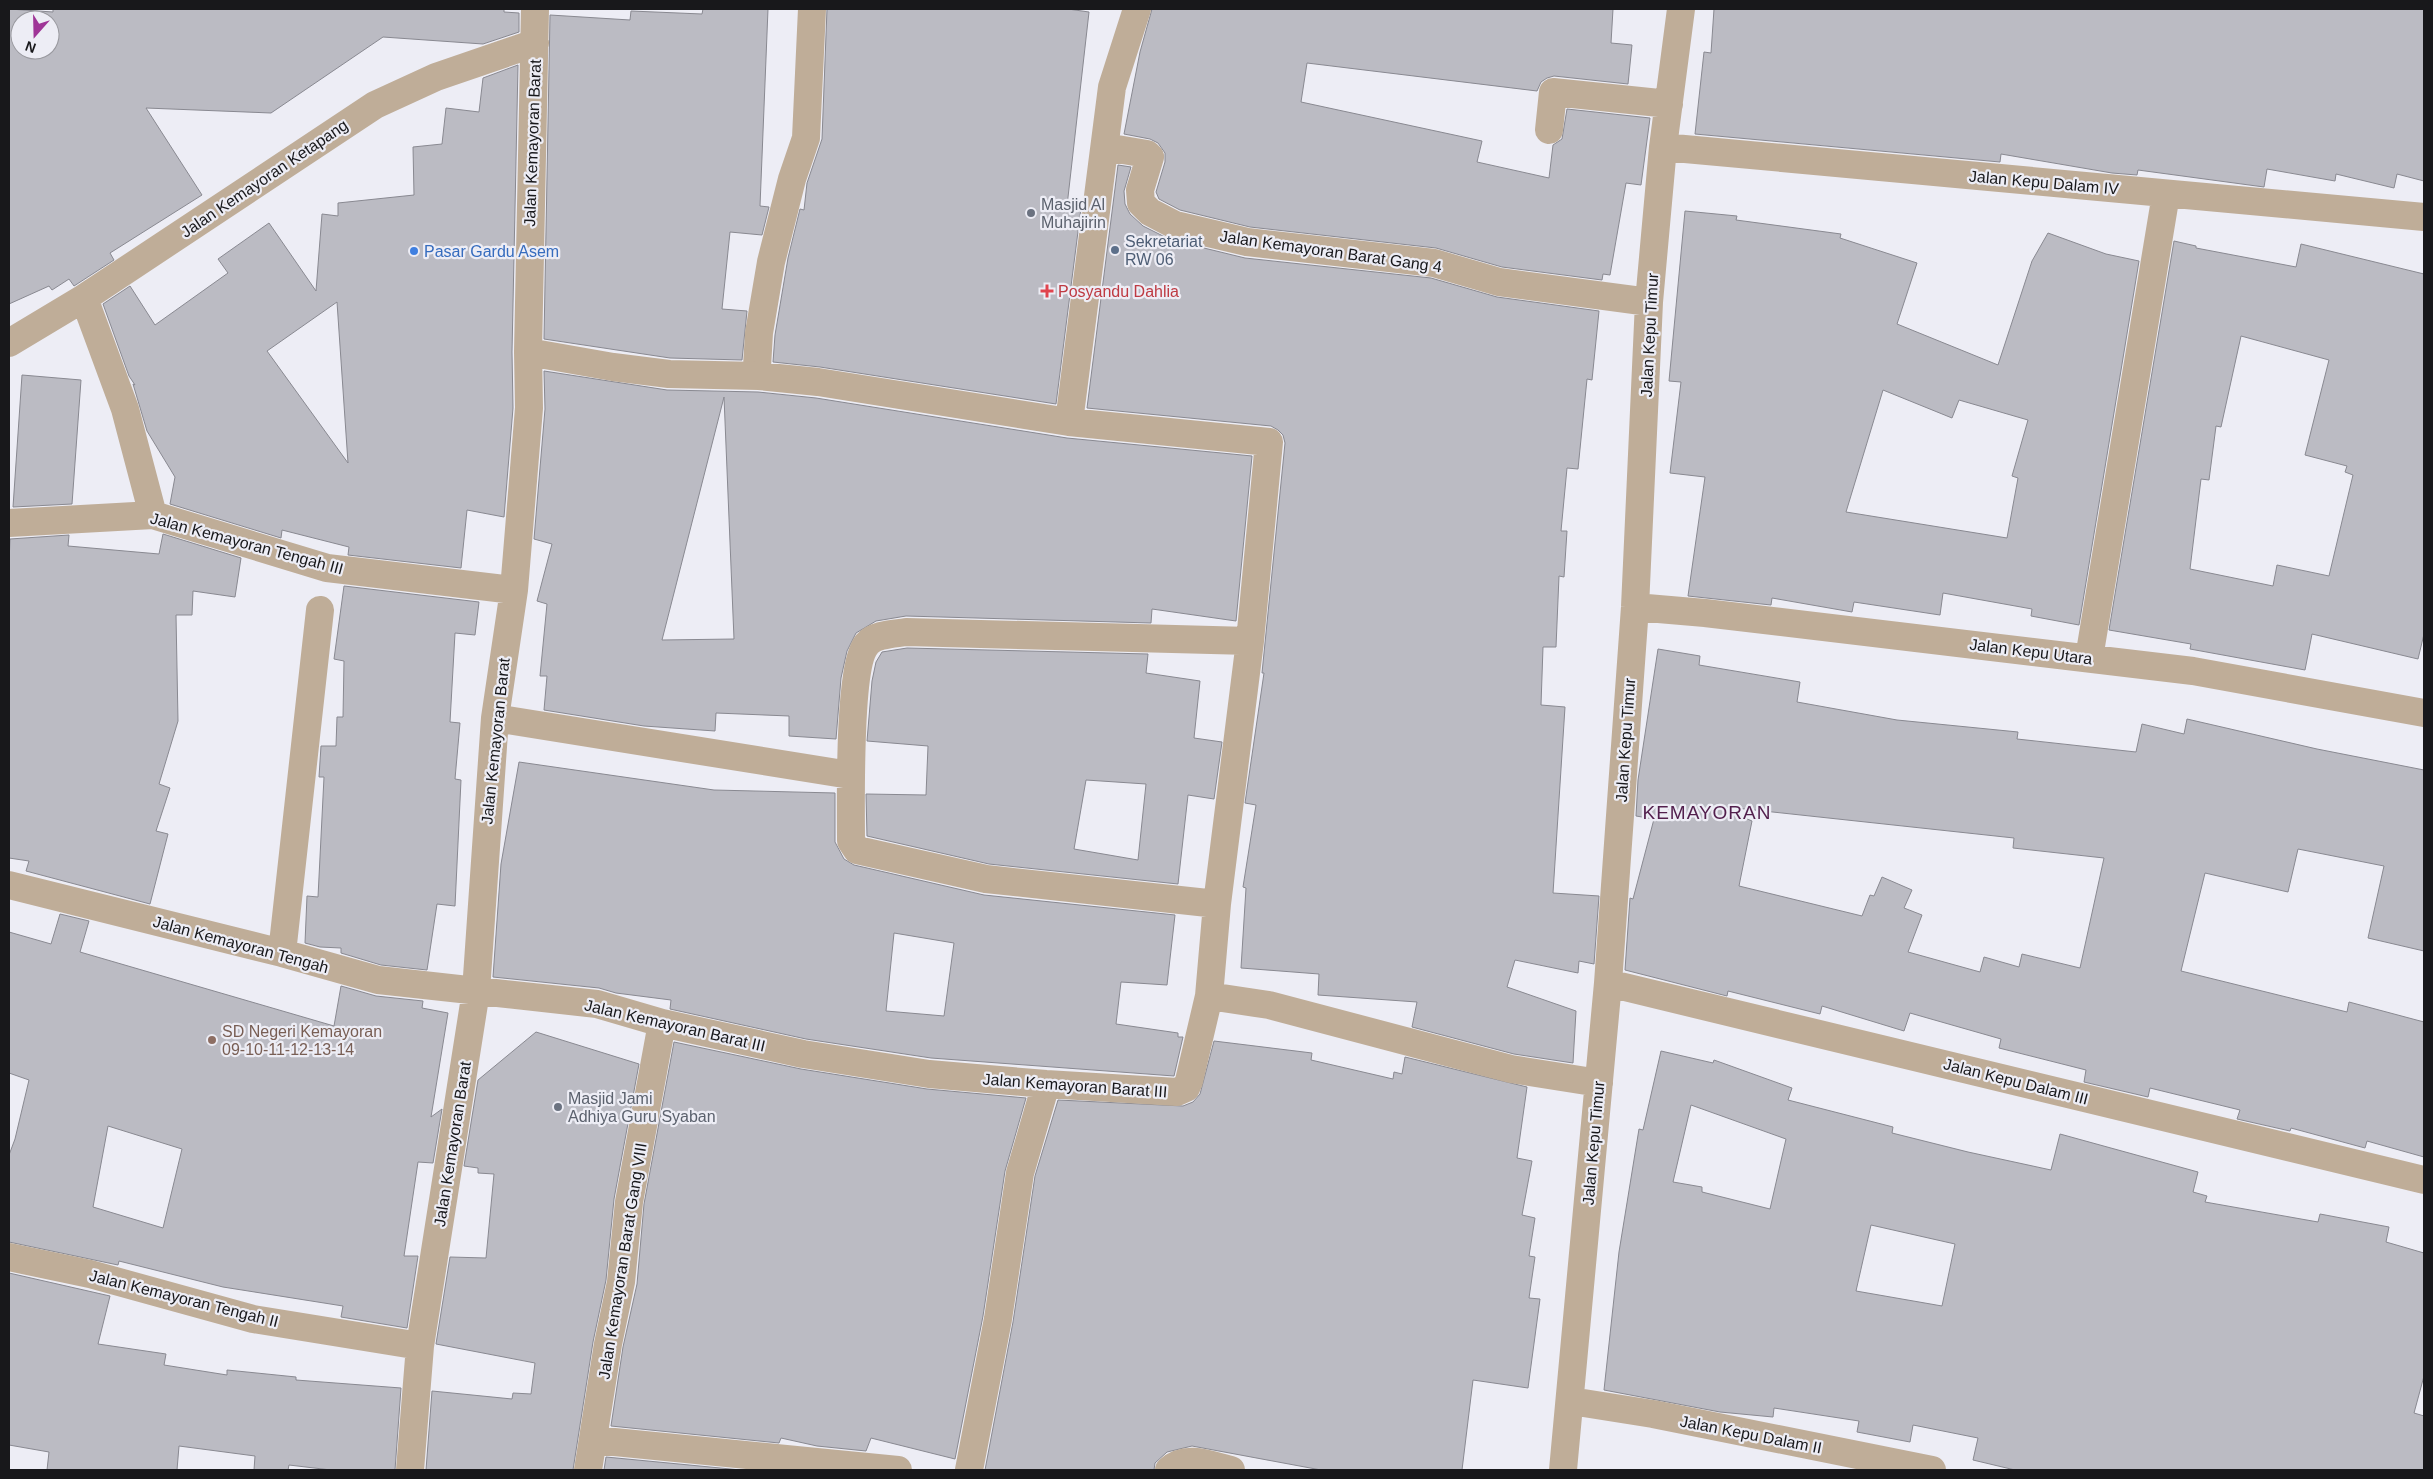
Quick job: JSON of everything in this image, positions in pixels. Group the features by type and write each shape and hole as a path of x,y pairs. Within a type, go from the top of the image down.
{"street":[{"name":"Jalan Kemayoran Barat","path":"410,1470 420,1346 476,991 495,718 514,590 529,408 528,352 531,131 535,43 534,9"},
{"path":"759,376 757,367 759,333 771,262 792,179 806,138 812,9"},
{"path":"1069,422 1112,87 1137,9"},
{"name":"Jalan Kepu Timur","path":"1563,1470 1608,983 1635,607 1649,302 1663,147 1681,9"},
{"name":"Jalan Kemayoran Ketapang","path":"9,344 84,298 375,105 436,77 535,43"},
{"path":"1549,130 1553,92 1669,104"},
{"name":"Jalan Kemayoran Barat Gang 4","path":"1105,147 1147,154 1150,158 1140,190 1140,203 1150,212 1174,225 1248,242 1434,263 1499,282 1649,302"},
{"name":"Jalan Kepu Dalam IV","path":"1663,147 2424,217"},
{"path":"2089,658 2166,194"},
{"path":"84,298 125,409 153,515"},
{"path":"528,352 613,367 669,374 759,376 818,382 1069,422 1269,442 1250,641 1217,904 1209,996 1269,1005 1353,1029 1511,1069 1599,1083"},
{"name":"Jalan Kemayoran Tengah III","path":"9,523 153,515 327,568 514,590"},
{"name":"Jalan Kepu Utara","path":"1635,607 1705,612 2193,670 2424,713"},
{"path":"282,953 320,610"},
{"path":"1217,904 986,879 857,850 852,842 850,774 856,693 861,657 866,644 878,637 906,632 1250,641"},
{"path":"495,718 850,774"},
{"name":"Jalan Kemayoran Tengah","path":"9,885 282,953 378,980 476,991"},
{"name":"Jalan Kepu Dalam III","path":"1608,983 2424,1180"},
{"name":"Jalan Kemayoran Barat III","path":"476,991 597,1004 662,1023 803,1054 929,1074 1046,1084 1177,1092 1186,1088 1209,996"},
{"name":"Jalan Kemayoran Barat Gang VIII","path":"588,1470 608,1344 622,1282 629,1202 662,1023"},
{"path":"969,1470 998,1319 1020,1173 1046,1084"},
{"name":"Jalan Kemayoran Tengah II","path":"9,1257 90,1274 254,1319 420,1346"},
{"name":"Jalan Kepu Dalam II","path":"1570,1401 1653,1414 1932,1470"},
{"path":"594,1440 898,1470"},
{"path":"1169,1470 1173,1466 1193,1461 1231,1470"}],"building":[{"path":"9,9 24,10 10,10 10,60 60,60 60,10 53,9 504,9 504,12 519,13 519,32 483,44 383,37 271,113 146,108 202,195 110,253 114,260 74,286 69,279 52,290 49,286 9,304"},
{"path":"703,9 768,9 760,206 769,207 762,235 730,232 722,309 747,311 742,360 670,358 544,339 550,15 630,20 631,11 702,14"},
{"path":"827,9 1068,9 1089,12 1067,206 1081,208 1056,404 820,367 773,362 775,335 788,258 800,209 804,210 807,183 822,139"},
{"path":"1152,9 1613,9 1611,43 1632,45 1628,84 1554,76 1541,82 1537,91 1307,63 1301,102 1482,141 1477,162 1549,178 1553,145 1562,139 1567,109 1650,118 1641,185 1626,183 1610,275 1603,274 1602,280 1502,267 1436,248 1250,227 1180,210 1159,199 1156,192 1165,162 1165,153 1158,143 1150,139 1124,134 1140,52"},
{"path":"1714,9 2424,9 2424,181 2397,174 2394,188 2336,174 2335,181 2267,169 2264,187 2138,170 2137,175 2112,173 2001,154 2000,162 1695,134 1704,52 1711,53"},
{"path":"518,65 512,352 513,408 504,517 467,510 461,568 348,555 349,547 282,530 281,538 170,504 175,477 147,431 133,384 135,385 129,376 103,304 130,286 155,325 228,273 218,259 269,223 316,291 322,214 338,216 338,203 414,195 413,147 442,144 446,108 479,112 483,78","holes":["337,302 348,463 267,351"]},
{"path":"1118,165 1131,167 1124,191 1125,204 1130,214 1143,226 1171,240 1245,258 1431,278 1497,297 1599,311 1592,380 1587,379 1578,469 1567,468 1561,531 1567,531 1564,577 1559,576 1556,647 1543,647 1541,705 1565,707 1553,893 1599,896 1594,964 1579,961 1578,973 1515,960 1507,987 1576,1011 1573,1063 1514,1054 1412,1027 1417,1002 1318,995 1319,974 1241,968 1246,888 1243,887 1256,805 1245,803 1264,673 1262,673 1285,443 1283,435 1271,426 1087,408"},
{"path":"1685,211 1737,216 1736,220 1841,234 1840,238 1917,263 1897,324 1998,365 2032,261 2048,233 2106,254 2139,261 2079,625 2031,616 2032,609 1943,593 1940,615 1854,602 1852,612 1772,598 1771,605 1688,596 1705,477 1670,473 1681,382 1669,381","holes":["1883,390 1952,418 1959,400 2028,420 2012,476 2018,478 2007,538 1846,512"]},
{"path":"2174,241 2196,246 2196,248 2296,267 2301,244 2424,274 2424,634 2418,659 2312,634 2305,670 2190,649 2191,644 2109,630","holes":["2241,336 2329,360 2305,455 2347,466 2345,472 2353,475 2329,576 2277,565 2273,586 2190,569 2201,479 2209,480 2216,426 2221,427"]},
{"path":"544,371 667,390 758,392 816,398 1067,438 1252,456 1236,621 1152,609 1151,623 906,616 876,621 856,633 847,651 841,678 836,739 789,736 789,716 716,713 715,731 644,726 544,710 547,676 540,676 547,604 537,601 552,544 534,539 545,409","holes":["724,397 734,639 662,640"]},
{"path":"22,375 81,380 72,504 13,507"},
{"path":"163,534 241,558 235,597 193,591 192,615 176,615 178,721 159,784 170,788 156,831 168,834 150,904 26,871 29,861 9,858 9,563 10,539 69,535 68,546 159,554"},
{"path":"344,586 479,602 475,635 455,633 450,722 460,723 455,779 461,780 455,906 437,904 427,970 381,965 341,953 341,948 320,947 305,943 307,896 318,897 324,777 319,777 321,746 336,746 337,717 343,717 344,661 334,659"},
{"path":"907,648 1148,654 1146,673 1200,681 1194,738 1222,742 1214,799 1188,795 1178,884 989,864 867,836 866,794 926,795 928,746 867,741 872,681 876,662 882,652","holes":["1086,780 1146,784 1138,860 1074,849"]},
{"path":"1658,649 1700,656 1699,665 1800,682 1797,702 1897,720 2018,732 2017,739 2136,752 2142,724 2184,734 2187,719 2317,749 2424,770 2424,951 2368,938 2384,866 2298,849 2288,892 2205,873 2181,971 2347,1012 2349,1002 2424,1022 2424,1157 2367,1141 2365,1148 2291,1128 2290,1131 2237,1119 2240,1110 2150,1088 2148,1097 2084,1082 2086,1070 1999,1048 2001,1039 1910,1013 1904,1031 1822,1006 1820,1014 1728,991 1727,996 1625,970 1630,898 1633,899 1654,819 1636,816 1638,780","holes":["1717,806 2014,838 2013,848 2104,858 2080,968 2022,954 2019,967 1984,957 1980,972 1908,952 1922,915 1904,908 1912,890 1882,877 1874,896 1870,895 1862,916 1739,886 1752,821"]},
{"path":"519,762 714,790 835,793 835,842 844,859 854,865 984,895 1175,915 1167,985 1121,982 1116,1024 1178,1033 1178,1037 1183,1037 1174,1076 931,1058 806,1039 670,1009 671,1000 616,993 599,988 493,977 501,864","holes":["894,933 954,943 944,1016 886,1011"]},
{"path":"60,914 89,921 80,952 334,1026 341,986 376,996 423,1001 422,1008 448,1013 431,1117 442,1109 433,1163 418,1162 404,1256 418,1256 407,1328 341,1317 343,1306 223,1287 119,1261 118,1265 9,1242 9,1155 15,1139 29,1080 9,1073 9,932 51,944","holes":["108,1126 182,1149 163,1228 93,1207"]},
{"path":"536,1032 639,1064 614,1199 606,1280 593,1342 573,1470 426,1470 432,1391 512,1399 513,1393 531,1394 535,1363 436,1344 450,1257 486,1258 494,1174 478,1173 478,1168 464,1166 478,1080"},
{"path":"1214,1041 1312,1053 1311,1060 1393,1079 1394,1072 1402,1074 1405,1057 1527,1087 1517,1158 1532,1161 1522,1215 1535,1218 1529,1256 1535,1257 1529,1298 1540,1299 1528,1388 1473,1380 1462,1470 1321,1470 1192,1446 1167,1452 1155,1463 1154,1470 985,1470 1013,1322 1035,1176 1058,1100 1183,1106 1193,1102 1200,1094"},
{"path":"674,1042 801,1069 927,1089 1026,1098 1005,1171 983,1316 955,1459 871,1438 866,1451 817,1446 781,1438 779,1443 611,1426 623,1347 637,1284 644,1204"},
{"path":"1661,1051 1713,1063 1714,1060 1792,1088 1788,1100 1893,1127 1892,1133 1968,1152 2051,1170 2060,1134 2198,1172 2193,1192 2207,1196 2205,1202 2318,1222 2320,1214 2389,1227 2386,1242 2424,1253 2424,1376 2414,1413 2424,1416 2424,1470 2015,1470 1973,1460 1978,1438 1913,1425 1910,1442 1857,1432 1859,1421 1774,1408 1773,1417 1720,1412 1604,1390 1619,1252 1639,1129 1643,1130","holes":["1691,1105 1786,1139 1770,1209 1702,1192 1702,1187 1673,1182","1871,1225 1955,1244 1942,1306 1856,1291"]},
{"path":"9,1273 110,1296 98,1344 166,1354 164,1365 227,1375 227,1370 296,1377 296,1380 401,1388 395,1470 331,1470 289,1465 288,1470 254,1470 255,1456 179,1446 177,1470 47,1470 49,1452 9,1445"},
{"path":"606,1457 741,1470 604,1470"}],"place":[{"name":"Masjid Al Muhajirin","path":"1031,213"},
{"name":"Sekretariat RW 06","path":"1115,250"},
{"name":"Pasar Gardu Asem","path":"414,251"},
{"name":"Posyandu Dahlia","path":"1047,291"},
{"name":"SD Negeri Kemayoran 09-10-11-12-13-14","path":"212,1040"},
{"name":"Masjid Jami Adhiya Guru Syaban","path":"558,1107"}],"district":[{"name":"KEMAYORAN","path":"1707,812"}]}
